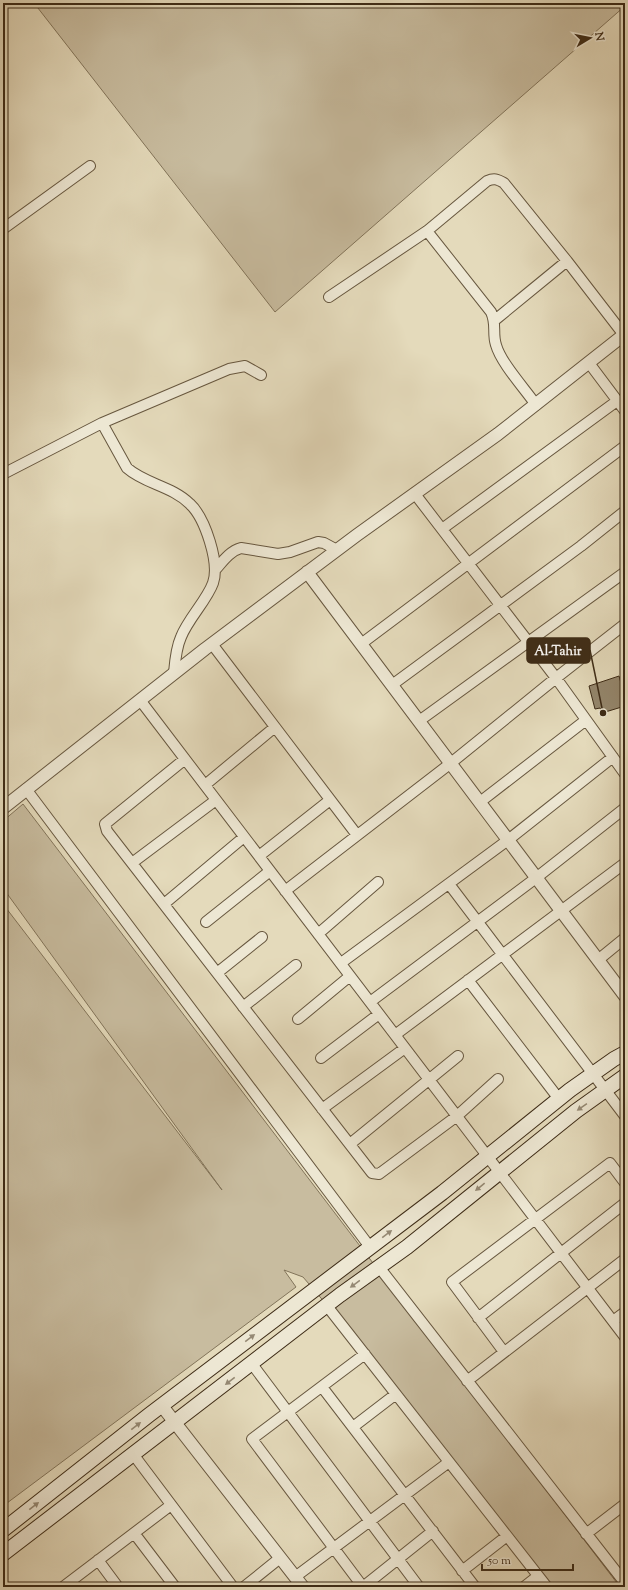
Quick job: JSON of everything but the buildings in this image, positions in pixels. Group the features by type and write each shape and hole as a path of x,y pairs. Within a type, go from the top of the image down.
{"main road":[{"path":"3,1530 162,1406 442,1193 559,1099 625,1053"},
{"path":"3,1554 327,1306 407,1247 576,1111 625,1076"}],"street":[{"path":"3,229 90,166"},
{"path":"3,808 212,644 307,572 498,434 625,334 504,183 499,179 494,178 427,230 329,297"},
{"path":"427,230 495,320 496,344 501,356 536,405"},
{"path":"495,320 567,261"},
{"path":"589,363 625,411"},
{"path":"3,474 102,423 229,369 245,366 261,375"},
{"path":"442,529 617,401"},
{"path":"102,423 127,468 140,477 176,493 191,504 202,523 210,544 216,569 213,583 180,638 174,673"},
{"path":"361,644 625,446"},
{"path":"415,494 556,678 625,774"},
{"path":"392,685 581,546 625,511"},
{"path":"216,569 235,549 241,548 278,554 290,552 318,542 324,543 337,550"},
{"path":"307,572 624,994"},
{"path":"419,721 625,572"},
{"path":"285,890 451,763 625,624"},
{"path":"212,644 357,835"},
{"path":"140,700 625,1337"},
{"path":"480,802 586,720"},
{"path":"205,786 275,727"},
{"path":"341,964 508,840 613,757"},
{"path":"185,759 105,824 106,831 372,1173 379,1174 457,1116 498,1079"},
{"path":"26,789 370,1247"},
{"path":"132,863 216,800"},
{"path":"259,856 330,800"},
{"path":"370,1002 536,878 625,808"},
{"path":"164,904 244,837"},
{"path":"395,1035 625,863"},
{"path":"206,922 270,871"},
{"path":"318,934 378,882"},
{"path":"449,884 625,1116"},
{"path":"217,973 262,937"},
{"path":"598,960 625,938"},
{"path":"243,1007 296,965"},
{"path":"298,1018 350,976"},
{"path":"468,980 559,1099"},
{"path":"321,1058 379,1014"},
{"path":"322,1109 405,1048"},
{"path":"350,1144 458,1056"},
{"path":"504,1352 452,1282 610,1163 625,1183"},
{"path":"478,1318 625,1204"},
{"path":"467,1380 625,1259"},
{"path":"379,1267 625,1583"},
{"path":"327,1306 547,1587"},
{"path":"613,1322 625,1312"},
{"path":"365,1354 252,1439 363,1587 433,1531"},
{"path":"252,1364 419,1587"},
{"path":"322,1386 475,1587"},
{"path":"353,1427 396,1394"},
{"path":"162,1406 299,1582 334,1548 449,1462"},
{"path":"133,1454 233,1587"},
{"path":"63,1587 171,1505"},
{"path":"586,1534 624,1507"},
{"path":"134,1532 175,1587"},
{"path":"462,1571 507,1536"},
{"path":"244,1587 280,1558"},
{"path":"98,1560 118,1587"},
{"path":"524,1587 538,1576"}],"shaded area":[{"path":"34,3 625,3 625,6 275,312"},
{"path":"23,804 620,1587 550,1587 367,1352 303,1277 284,1270 296,1287 3,1506 3,904 222,1190 3,888 3,821"}],"place":[{"name":"Al-Tahir","path":"603,713"}]}
